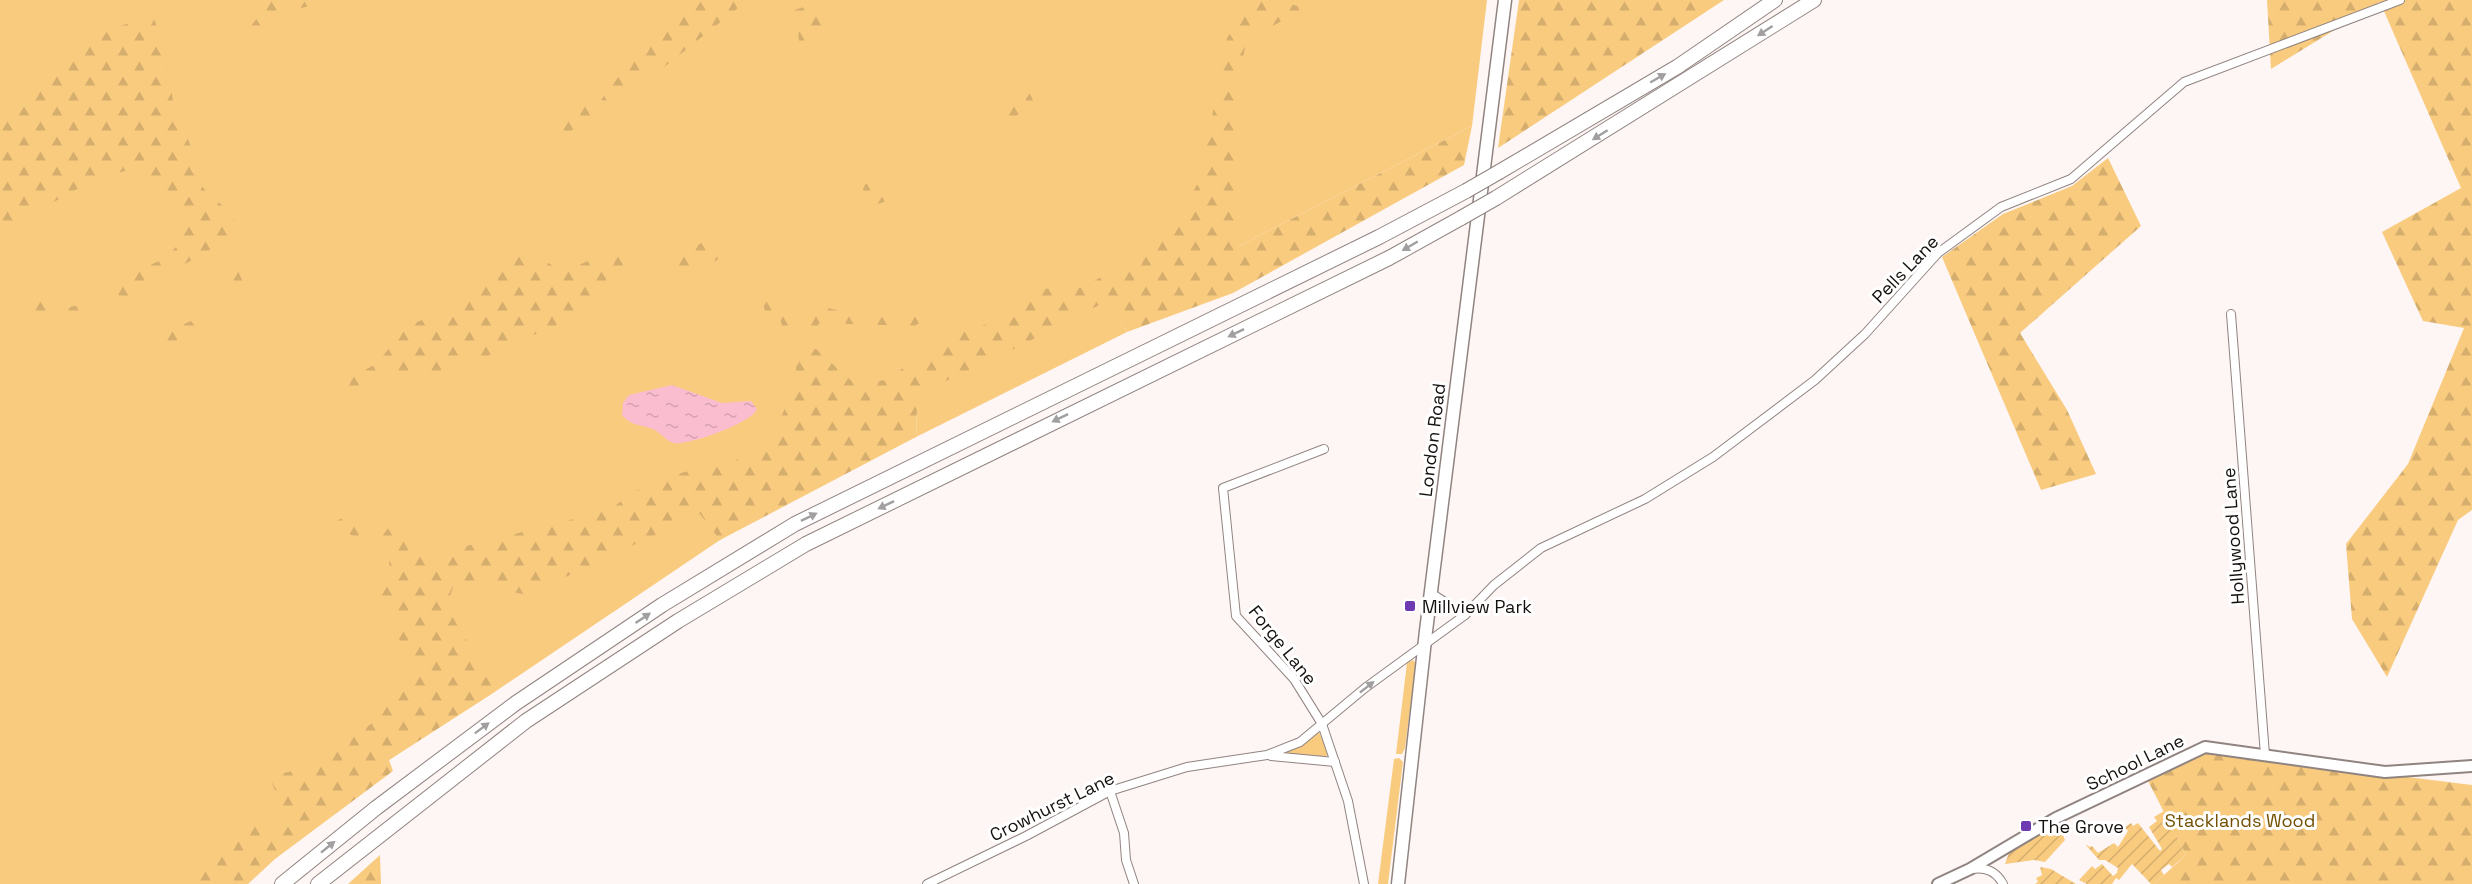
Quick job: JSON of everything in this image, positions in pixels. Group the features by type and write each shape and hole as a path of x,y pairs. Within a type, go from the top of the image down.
{"highway":[{"path":"282,884 376,808 516,703 662,605 795,524 1379,237 1466,191 1677,67 1775,0"},
{"path":"318,884 526,721 678,621 806,544 1389,258 1496,198 1814,0"}],"main road":[{"name":"London Road","path":"1398,884 1424,644 1505,0"}],"street":[{"name":"Pells Lane","path":"1424,644 1464,615 1494,585 1542,548 1645,498 1713,457 1815,380 1865,333 1938,252 2001,207 2070,178 2184,82 2400,0"},
{"name":"Hollywood Lane","path":"2231,314 2265,755"},
{"name":"Forge Lane","path":"1324,449 1223,488 1236,616 1294,679 1322,724 1348,801 1364,884"},
{"path":"1431,593 1464,615"},
{"name":"Crowhurst Lane","path":"927,884 1026,836 1110,791 1187,767 1267,755 1300,742 1424,644"},
{"name":"School Lane","path":"1938,884 1970,869 2056,818 2205,747 2385,772 2472,766"},
{"name":"Crowhurst Lane","path":"1267,755 1335,762"},
{"path":"1110,791 1124,833 1126,860 1134,884"},
{"path":"1970,869 1982,867 1993,871 2003,884"}],"green space":[{"path":"0,0 1487,0 1472,126 1237,247 1107,304 1127,332 916,437 917,409 794,438 780,495 720,540 389,760 238,884 0,884"},
{"path":"271,0 328,0 295,10 259,34 249,35 248,30"},
{"path":"703,0 748,0 663,68 609,102 601,100 626,67 635,49 651,43"},
{"path":"1254,0 1276,0 1305,8 1246,41 1235,104 1237,247 1472,126 1464,165 1233,293 1127,332 1105,302 1010,351 909,398 917,409 916,437 720,540 700,514 527,595 456,580 446,606 496,691 389,760 393,771 275,859 248,884 188,884 246,821 276,823 284,814 272,783 280,774 308,767 371,724 396,695 410,666 399,639 395,618 377,603 389,569 389,554 383,535 392,523 419,556 609,510 634,492 666,478 688,471 711,469 735,461 757,448 775,433 796,380 796,361 805,349 816,349 855,384 886,380 945,338 1002,319 1032,292 1050,288 1083,288 1154,244 1177,218 1200,180 1227,38"},
{"path":"1519,0 1724,0 1498,148"},
{"path":"2267,0 2472,0 2472,510 2458,520 2387,677 2352,619 2346,544 2408,464 2464,328 2423,321 2382,232 2461,188 2380,2 2271,69"},
{"path":"807,6 831,12 835,18 813,48 802,48 799,43 798,28 786,15"},
{"path":"153,16 165,49 174,107 192,149 184,158 204,189 224,207 240,227 229,239 123,299 105,284 164,259 183,240 179,217 171,199 159,184 141,168 122,172 66,195 0,242 0,123 22,97 50,71 80,49 114,29"},
{"path":"1023,94 1030,94 1033,100 1014,118 1001,121 1006,104"},
{"path":"584,104 591,105 590,121 559,137 553,135 551,130 563,116"},
{"path":"2108,158 2141,226 2020,333 2067,410 2096,474 2041,490 1942,257 2003,214 2072,186"},
{"path":"878,176 891,183 884,202 877,204 862,195 867,183"},
{"path":"709,240 723,241 724,249 721,256 708,265 674,269 669,262 671,256"},
{"path":"532,252 559,270 568,269 615,252 624,253 632,259 633,264 611,282 599,287 561,322 512,348 430,374 376,378 361,389 343,388 348,379 376,364 408,326 456,305 489,282 519,254"},
{"path":"229,265 237,269 244,284 234,292 220,269"},
{"path":"40,294 62,309 94,301 91,309 69,313 12,312 12,307"},
{"path":"771,294 780,300 785,313 791,313 799,325 793,332 787,332 782,326 779,314 771,317 765,313 763,301"},
{"path":"819,306 862,316 921,311 927,317 915,326 848,324 831,317 824,319 815,330 809,333 810,319"},
{"path":"191,321 196,327 188,336 161,347 157,344 156,336"},
{"path":"359,514 363,520 358,538 347,533 334,537 330,531 332,523 349,515"},
{"path":"1413,660 1416,663 1405,748 1402,754 1396,754 1407,663"},
{"path":"1319,732 1328,753 1326,757 1283,753"},
{"name":"Stacklands Wood","path":"2204,752 2472,785 2472,884 2154,884 2186,855 2146,777"},
{"path":"1399,758 1403,762 1388,884 1378,884 1394,759"},
{"path":"2164,811 2186,855 2172,867 2169,864 2161,870 2164,875 2154,884 2151,884 2132,864 2119,880 2116,878 2112,884 2087,884 2079,880 2092,866 2095,869 2102,864 2113,876 2117,873 2118,868 2105,860 2099,860 2085,844 2092,846 2098,853 2114,843 2118,847 2128,831 2125,827 2131,823 2133,826 2138,823 2160,851 2162,849 2149,827 2157,821 2154,817"},
{"path":"2054,823 2059,826 2065,840 2045,862 2034,860 2005,864 2010,850"},
{"path":"380,855 381,884 348,884"},
{"path":"2040,867 2051,869 2076,884 2035,884 2038,882 2036,878 2042,875"}],"water":[{"path":"672,385 722,403 751,401 757,409 753,415 732,427 681,443 671,442 655,430 633,423 622,415 623,403 629,395"}],"place":[{"name":"Millview Park","path":"1410,606"},
{"name":"The Grove","path":"2026,826"}]}
